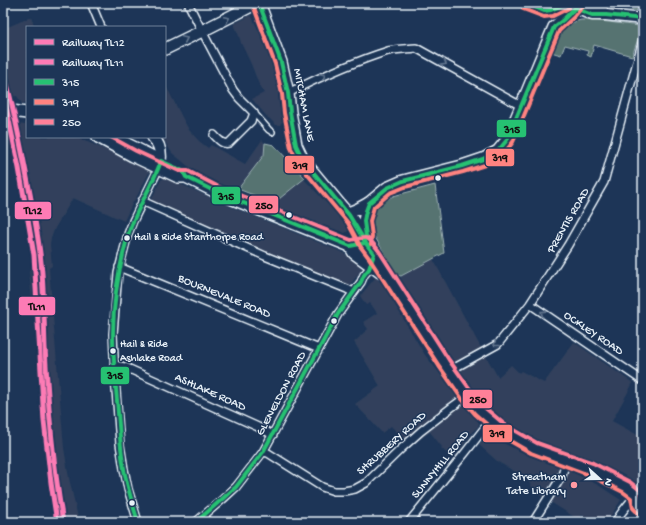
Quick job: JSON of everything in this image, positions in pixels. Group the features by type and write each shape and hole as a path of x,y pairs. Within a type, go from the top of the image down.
{"main road":[{"path":"166,48 202,32 258,3"},
{"name":"MITCHAM LANE","path":"258,3 281,62 288,93 293,132 296,145 303,160 348,213 365,242 449,371 467,396 490,421 501,429 534,448 591,469 620,483 639,496"},
{"path":"525,3 548,11 572,4 592,15 643,19"},
{"path":"587,3 602,10 606,15"},
{"path":"348,213 358,210 384,190 399,183 462,166 483,159 498,151 507,140 554,27 562,20 572,4"},
{"path":"548,11 554,27"},
{"path":"3,110 26,113"},
{"path":"100,138 133,156 160,164"},
{"path":"119,138 138,149 178,177 186,177 235,200 350,246 365,242 366,236 364,221 369,203"},
{"path":"138,149 145,148 151,138"},
{"path":"153,138 160,148 160,164"},
{"path":"350,246 354,253 388,276"},
{"path":"639,496 638,505 643,510"}],"street":[{"path":"91,3 101,26"},
{"path":"188,3 233,90 272,132"},
{"name":"PRENTIS ROAD","path":"449,371 498,344 530,304 568,245 604,182 643,40"},
{"path":"288,93 335,70 389,51 416,48 521,106"},
{"path":"214,135 223,143 229,143 251,121 254,113"},
{"path":"138,522 128,489 120,444 113,334 117,284 132,221 160,164"},
{"path":"142,201 265,256 353,292"},
{"name":"GLENELDON ROAD","path":"196,522 236,487 264,452 338,314 361,282 371,265"},
{"name":"BOURNEVALE ROAD","path":"120,267 319,349"},
{"name":"OCKLEY ROAD","path":"530,304 643,381"},
{"name":"ASHLAKE ROAD","path":"114,365 125,367 273,435"},
{"name":"SHRUBBERY ROAD","path":"264,452 268,453 322,487 334,491 355,489 366,483 421,431 467,396"},
{"name":"SUNNYHILL ROAD","path":"409,522 490,421"},
{"path":"533,522 562,476 566,460"},
{"path":"615,522 622,512 639,496 643,486"}],"shaded area":[{"path":"251,15 271,56 281,89 278,96 282,122 280,125 276,125 268,118 252,99 264,93 260,87 234,24"},
{"path":"31,17 35,26 26,26 26,104 22,104 17,96 3,98 3,29"},
{"path":"166,86 189,130 208,148 211,145 245,164 262,140 265,143 264,155 236,191 210,179 188,166 172,153 163,138 166,138"},
{"path":"25,121 26,138 77,138 107,150 150,171 124,221 73,198 55,228 51,238 50,244 52,266 49,268 64,448 79,522 54,522 41,434 36,330 29,271 32,266 25,217 5,122 25,125"},
{"path":"165,177 234,208 342,252 355,259 362,265 363,268 347,289 149,204 161,180"},
{"path":"304,179 349,227 348,231 345,233 272,206"},
{"path":"433,259 498,377 511,365 519,373 521,371 544,383 574,342 633,383 612,421 643,438 643,470 635,485 613,471 546,447 514,429 471,392 397,275 401,276"},
{"path":"375,278 382,283 425,355 479,423 478,427 472,432 453,459 441,448 442,447 430,432 410,446 391,426 382,433 355,404 380,386 354,342 368,329 363,322 377,313 370,303 366,305 360,296"},
{"path":"489,433 499,441 529,456 574,473 598,485 621,500 607,522 593,522 582,515 579,520 536,493 526,478 498,462 479,445"}],"green space":[{"path":"597,3 643,3 643,11 601,7"},
{"path":"581,20 593,20 641,27 632,56 594,45 591,57 587,55 588,51 565,45 561,55 551,52 555,40 561,31 574,22"},
{"path":"265,143 274,145 305,178 274,203 238,189 264,155"},
{"path":"435,185 444,253 401,276 397,275 372,232 370,221 371,215 385,201 393,196"}],"rail line":[{"name":"TL12","path":"3,69 18,134 39,246 43,283 49,413 56,478 63,522"},
{"name":"TL11","path":"3,92 19,168 34,255 44,421 57,522"}],"transit line":[{"name":"315","path":"196,522 236,487 263,452 338,314 369,269 374,254 349,215 303,160 296,145 288,93 281,62 259,3"},
{"name":"315","path":"525,3 544,11 551,10 567,3"},
{"name":"319","path":"253,5 275,64 282,94 291,148 298,163 348,223 360,246 462,399 475,414 498,434 531,453 589,475 623,492 631,498 633,508 639,514"},
{"name":"319","path":"371,244 372,236 370,221 374,207 390,193 405,187 485,165 502,156 513,142 559,31 583,6"},
{"name":"319","path":"523,9 544,17 553,16 569,8"},
{"name":"315","path":"365,243 366,236 364,221 369,203 387,188 403,181 462,166 483,159 498,151 507,140 554,27 575,8 592,15 643,19"},
{"name":"250","path":"113,138 136,151 179,171 188,171 217,186 351,240 368,238 379,251 449,360 483,406 504,424 537,443 593,463 630,482 641,491 643,499"},
{"name":"315","path":"138,522 124,469 114,367 113,322 117,284 128,235 135,216 161,161 183,171 186,177 214,191 350,246 365,243"}],"place":[{"name":"Hail & Ride Stanthorpe Road","path":"127,238"},
{"name":"Hail & Ride Ashlake Road","path":"113,351"},
{"name":"Streatham Tate Library","path":"574,485"}]}
